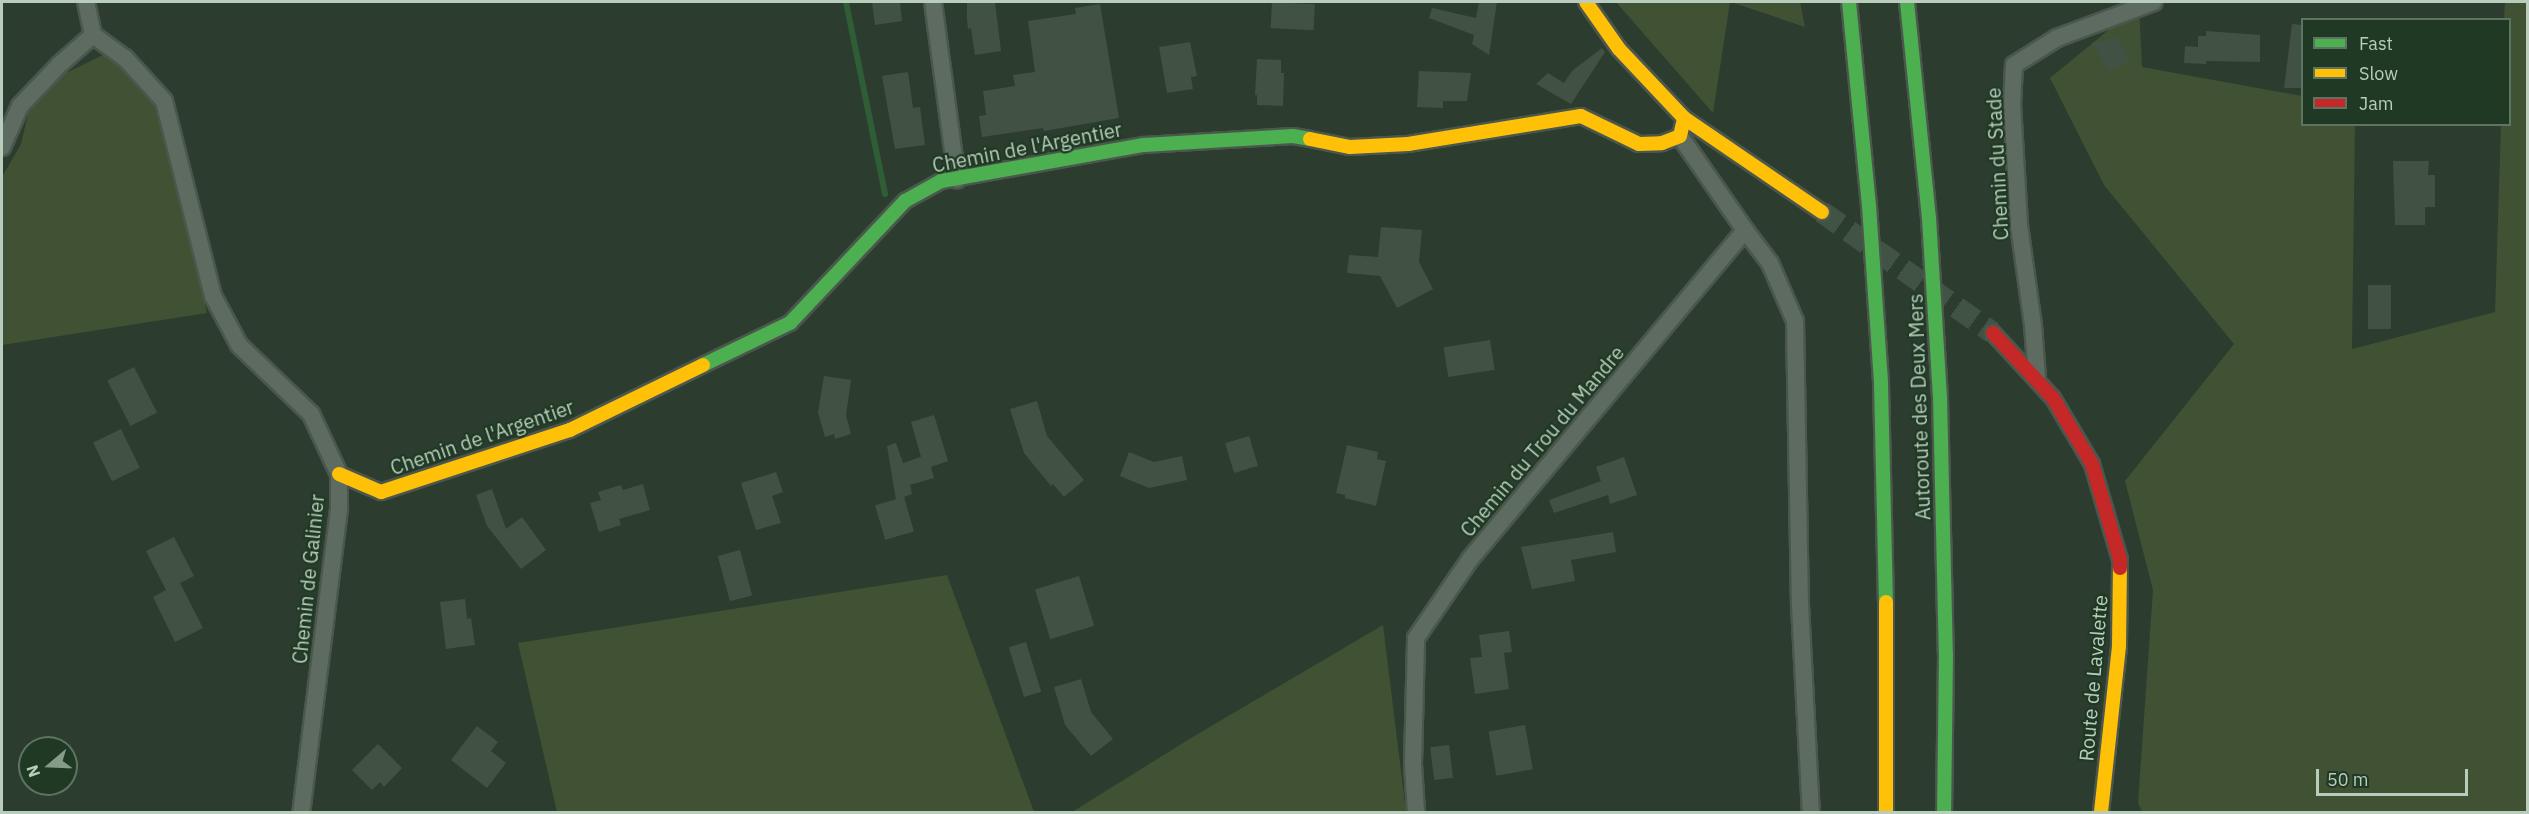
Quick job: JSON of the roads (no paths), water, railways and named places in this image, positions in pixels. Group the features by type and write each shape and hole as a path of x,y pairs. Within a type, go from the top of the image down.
{"main road":[{"path":"1586,2 1619,49 1684,118 1822,212"},
{"name":"Autoroute des Deux Mers","path":"1849,2 1869,207 1881,384 1887,651 1886,813"},
{"name":"Autoroute des Deux Mers","path":"1907,2 1929,218 1940,397 1946,654 1944,813"},
{"name":"Chemin de l'Argentier","path":"339,474 381,492 570,430 790,323 875,230 905,201 926,186 957,178 1144,145 1293,136 1350,147 1408,144 1581,116 1639,144 1662,143 1680,136"},
{"path":"1680,136 1684,118"},
{"name":"Route de Lavalette","path":"1994,333 2053,398 2092,464 2120,560 2119,646 2102,813"}],"street":[{"path":"2,147 20,106 59,65 93,35 86,2"},
{"path":"933,2 957,178"},
{"name":"Chemin du Stade","path":"2037,378 2033,325 2019,225 2012,105 2014,65 2057,38 2154,2"},
{"name":"Chemin de Galinier","path":"93,35 125,58 164,100 213,296 239,345 311,414 339,474 339,509 301,813"},
{"path":"1680,136 1770,263 1795,321 1800,605 1812,813"},
{"name":"Chemin du Trou du Mandre","path":"1416,813 1413,764 1416,638 1472,558 1745,230"}],"waterway":[{"path":"846,2 885,194"}],"tunnel":[{"path":"1822,212 1993,333"}]}
